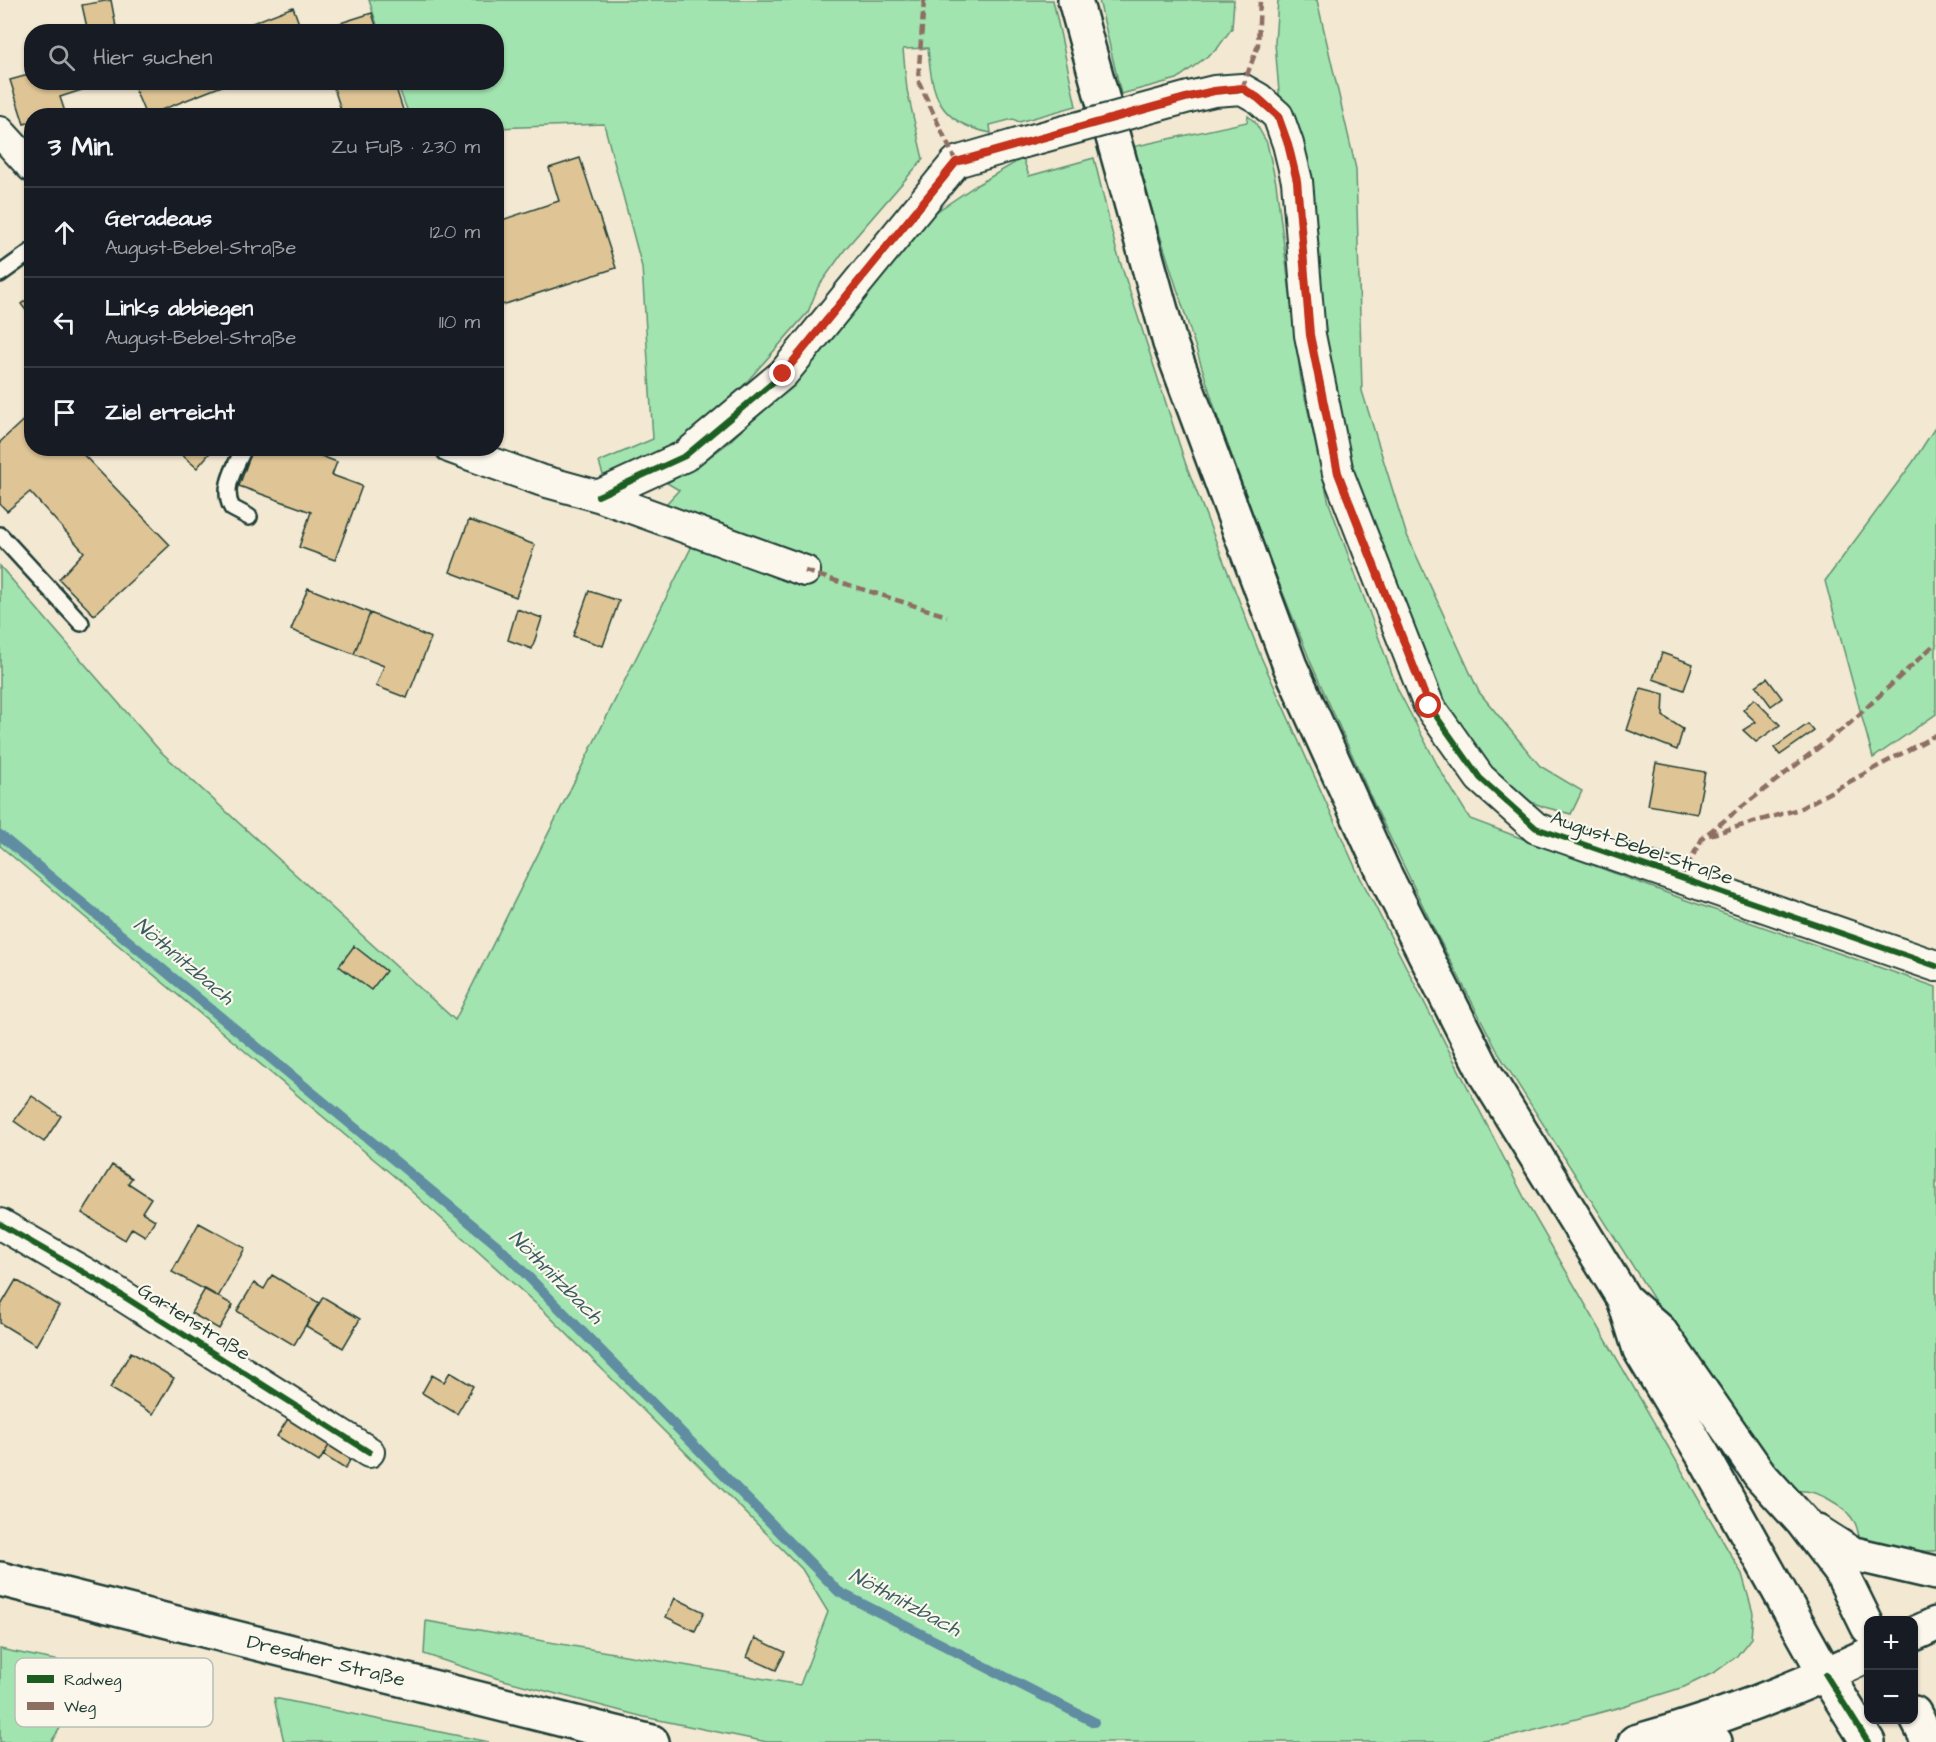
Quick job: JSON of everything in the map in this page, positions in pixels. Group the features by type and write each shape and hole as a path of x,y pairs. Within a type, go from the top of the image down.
{"main road":[{"path":"1075,0 1170,343 1290,666 1383,871 1486,1075 1623,1299 1640,1350 1703,1455 1826,1675 1868,1742"},
{"path":"1623,1299 1659,1330 1760,1475 1802,1521 1841,1572 1864,1617"},
{"path":"1802,1521 1850,1553 1936,1573"},
{"name":"Dresdner Straße","path":"0,1579 652,1742"},
{"path":"1918,1632 1936,1624"},
{"path":"1649,1738 1826,1675 1864,1657"},
{"path":"1918,1721 1929,1742"},
{"path":"1649,1738 1715,1742"}],"street":[{"name":"August-Bebel-Straße","path":"598,496 685,456 783,374 956,162 1189,97 1242,88 1258,98 1278,116 1288,144 1297,181 1310,335 1338,473 1429,706 1480,778 1536,828 1936,966"},
{"path":"0,132 24,158"},
{"path":"473,456 540,480 598,496 805,571"},
{"name":"Gartenstraße","path":"0,1224 104,1284 369,1452"}],"lane":[{"path":"0,274 24,257"},
{"path":"241,456 227,493 232,508 249,517"},
{"path":"0,535 81,623"}],"green space":[{"path":"369,0 1053,0 1076,106 1019,122 1013,119 990,125 991,133 973,128 959,122 941,105 932,80 928,48 903,49 907,90 923,159 846,248 818,287 808,312 716,417 690,438 604,478 599,462 653,439 642,267 604,124 504,128 504,108 406,108 400,90 504,90 504,24 377,24"},
{"path":"1099,0 1234,0 1232,28 1217,49 1177,79 1121,94"},
{"path":"1278,0 1317,0 1356,169 1362,391 1406,533 1479,692 1540,766 1582,791 1571,814 1544,807 1514,795 1481,764 1448,715 1347,462 1327,355 1320,293 1280,104 1275,43"},
{"path":"1248,116 1255,122 1267,143 1276,183 1301,380 1329,503 1398,690 1440,770 1470,819 1683,899 1936,987 1936,1551 1912,1551 1859,1537 1855,1523 1836,1504 1819,1494 1792,1492 1708,1385 1500,1056 1436,933 1375,806 1311,663 1269,558 1218,418 1132,147 1247,122"},
{"path":"1023,158 1029,176 1094,158 1116,249 1185,462 1261,657 1356,869 1530,1209 1742,1574 1753,1613 1751,1638 1736,1657 1715,1672 1684,1687 1513,1736 1467,1742 767,1742 644,1717 496,1678 424,1654 426,1621 800,1685 828,1612 802,1569 545,1312 401,1182 0,846 0,566 160,751 455,1020 693,544 808,584 816,558 666,504 679,490 667,483 697,466 727,444 774,399 927,218"},
{"path":"1936,426 1936,714 1873,758 1825,581 1913,462"},
{"path":"0,1649 45,1658 15,1658 15,1727 61,1727 51,1742 0,1742"},
{"path":"274,1698 489,1742 284,1742"}],"building":[{"path":"111,0 116,24 86,24 82,5"},
{"path":"293,7 299,24 249,24"},
{"path":"372,13 375,24 337,24"},
{"path":"24,76 24,90 82,90 60,97 64,108 24,108 24,124 10,80"},
{"path":"135,90 212,90 166,108 143,108"},
{"path":"335,90 397,90 402,108 340,108"},
{"path":"580,158 616,268 504,304 504,219 559,201 549,168"},
{"path":"24,420 24,456 85,456 170,545 94,615 59,579 84,552 30,492 7,511 0,504 0,442"},
{"path":"183,456 207,456 197,468"},
{"path":"250,456 321,456 337,462 332,475 362,486 335,560 299,547 311,512 239,486"},
{"path":"469,520 535,545 516,597 450,572"},
{"path":"308,588 370,613 354,654 291,630"},
{"path":"589,591 619,601 603,646 573,636"},
{"path":"517,609 542,618 532,649 508,640"},
{"path":"370,613 431,638 407,698 376,686 384,666 354,654"},
{"path":"1662,653 1693,664 1684,690 1653,679"},
{"path":"1767,678 1782,698 1771,706 1756,686"},
{"path":"1641,688 1664,694 1663,716 1683,729 1677,750 1627,730"},
{"path":"1754,699 1780,725 1756,742 1743,730 1756,722 1743,710"},
{"path":"1808,724 1814,731 1780,755 1774,748"},
{"path":"1656,763 1705,772 1697,814 1648,805"},
{"path":"354,946 386,971 371,990 339,966"},
{"path":"32,1096 61,1116 44,1142 14,1121"},
{"path":"112,1165 132,1178 128,1183 151,1198 142,1212 155,1220 145,1236 132,1228 125,1240 82,1213"},
{"path":"199,1223 245,1248 218,1297 172,1272"},
{"path":"272,1275 319,1303 294,1345 237,1311 254,1283 264,1289"},
{"path":"16,1280 59,1306 36,1345 0,1323 0,1307"},
{"path":"205,1289 233,1305 219,1329 191,1313"},
{"path":"323,1297 360,1319 343,1348 306,1326"},
{"path":"131,1352 174,1378 153,1414 110,1388"},
{"path":"450,1372 473,1386 457,1414 422,1393 432,1375 444,1382"},
{"path":"291,1414 333,1439 319,1462 277,1436"},
{"path":"333,1439 354,1453 345,1469 323,1455"},
{"path":"675,1598 704,1612 695,1631 666,1617"},
{"path":"755,1638 785,1652 776,1670 747,1657"}],"waterway":[{"name":"Nöthnitzbach","path":"0,835 497,1245 839,1592 1094,1722"}],"marked path":[{"path":"924,0 918,80 956,162"},
{"path":"1242,89 1258,45 1260,0"},
{"path":"805,571 947,616"},
{"path":"1680,879 1703,837 1849,724 1936,643"},
{"path":"1709,835 1799,809 1936,735"}],"cycle path":[{"path":"598,496 685,456 783,374 956,162 1189,97 1214,91 1242,89 1258,98 1278,116 1288,144 1297,181 1310,335 1338,473 1429,706 1480,778 1536,828 1936,966"},
{"path":"0,1224 104,1284 369,1452"},
{"path":"1826,1675 1868,1742"}],"route":[{"path":"783,374 956,162 1189,97 1242,88 1258,98 1278,116 1288,144 1297,181 1310,335 1338,473 1429,706"}]}
